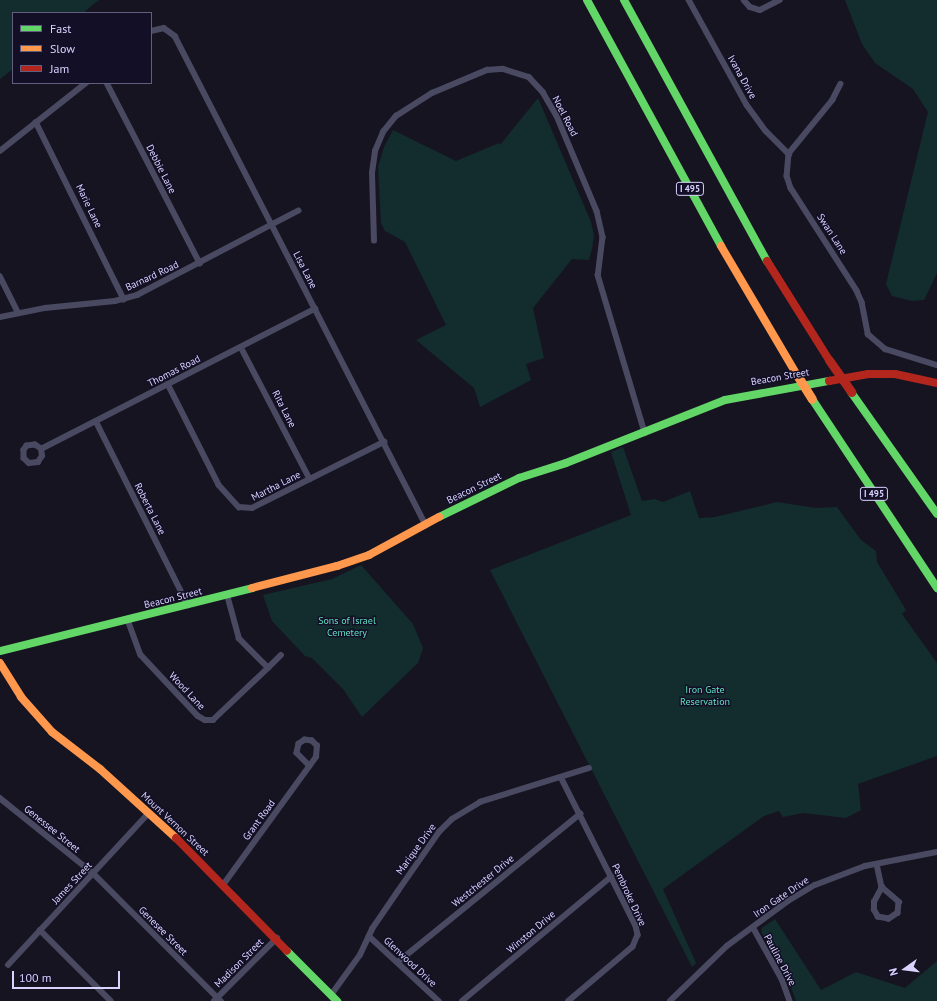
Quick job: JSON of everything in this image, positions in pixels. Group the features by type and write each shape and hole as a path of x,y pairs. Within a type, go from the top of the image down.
{"main road":[{"name":"I 495","path":"587,0 725,253 797,375 937,588"},
{"path":"624,0 763,254 850,392 937,514"},
{"name":"Beacon Street","path":"0,652 310,575 369,555 469,500 519,478 644,433 725,400 778,388 868,374 895,374 937,383"},
{"name":"Mount Vernon Street","path":"0,663 21,697 52,732 149,813 277,938 334,998"}],"street":[{"name":"Ivana Drive","path":"689,0 747,106 766,132 789,154"},
{"path":"744,0 750,7 760,10 780,0"},
{"name":"Lisa Lane","path":"152,31 164,28 175,36 426,525"},
{"name":"Noel Road","path":"374,241 372,174 375,151 383,132 396,116 432,93 487,70 502,69 529,77 542,92 557,116 597,211 603,237 598,275 644,433"},
{"path":"0,151 85,84"},
{"name":"Debbie Lane","path":"108,84 200,263"},
{"path":"789,154 836,95 841,84"},
{"name":"Marie Lane","path":"36,122 124,299"},
{"name":"Swan Lane","path":"789,154 787,176 791,188 857,291 862,302 868,334 885,350 937,365"},
{"name":"Barnard Road","path":"0,317 18,312 124,299 137,295 298,212"},
{"path":"0,276 18,312"},
{"name":"Thomas Road","path":"41,450 315,309"},
{"name":"Rita Lane","path":"241,347 310,479"},
{"name":"Martha Lane","path":"168,384 219,485 239,507 252,508 384,442"},
{"name":"Roberta Lane","path":"96,421 188,605"},
{"path":"227,595 239,639 268,668"},
{"name":"Wood Lane","path":"128,620 141,655 198,716 205,720 218,718 281,656"},
{"name":"Grant Road","path":"223,885 310,766 318,750 316,744 307,740 299,744 297,753 310,766"},
{"name":"Marique Drive","path":"334,998 360,955 369,936 439,832 452,819 480,802 589,768"},
{"name":"Pembroke Drive","path":"560,777 636,926 636,940 633,947 569,1001"},
{"name":"Genessee Street","path":"0,798 93,873"},
{"name":"James Street","path":"8,965 149,813"},
{"name":"Westchester Drive","path":"398,962 580,814"},
{"name":"Iron Gate Drive","path":"670,1001 727,946 752,927 815,885 877,864 937,852"},
{"path":"877,864 882,886 873,907 878,917 889,919 896,915 900,905 896,898 882,886"},
{"name":"Genesee Street","path":"93,873 217,1000"},
{"name":"Winston Drive","path":"462,1001 611,876"},
{"name":"Pauline Drive","path":"752,927 782,979 790,1001"},
{"path":"40,930 111,1001"},
{"name":"Glenwood Drive","path":"369,936 440,1001"},
{"name":"Madison Street","path":"217,1000 277,938"}],"green space":[{"path":"0,0 99,0 84,12 12,12 12,70 0,79"},
{"path":"845,0 937,0 937,273 924,300 912,301 892,296 886,284 928,112 913,89 875,63 862,44"},
{"path":"538,98 591,222 594,235 592,249 589,260 572,259 533,308 544,358 526,364 531,380 480,407 474,388 416,340 446,325 405,242 385,231 381,223 378,167 384,147 393,130 456,161 499,143 500,145"},
{"name":"Iron Gate Reservation","path":"623,447 642,501 655,499 663,502 690,491 699,518 715,517 777,502 816,508 837,507 861,540 876,551 877,562 906,610 902,614 937,663 937,756 858,784 861,810 846,818 803,813 783,817 779,811 764,816 663,889 696,963 692,967 490,570 631,515 611,452"},
{"name":"Sons of Israel Cemetery","path":"361,565 413,624 423,648 418,663 362,717 343,689 312,658 305,656 272,621 263,595 332,579"},
{"path":"775,919 821,990 856,972 905,988 937,961 937,1001 796,1001 782,962 761,932 762,928"}],"traffic: fast":[{"path":"587,0 721,246"},
{"path":"624,0 767,261"},
{"path":"439,517 519,478 566,463 725,400 829,381"},
{"path":"851,392 937,514"},
{"path":"812,399 937,588"},
{"path":"0,651 252,588"},
{"path":"287,951 337,1001"}],"traffic: slow":[{"path":"721,246 797,375"},
{"path":"797,375 812,399"},
{"path":"252,588 337,566 369,555 439,517"},
{"path":"0,663 21,697 52,732 100,769 176,838"}],"traffic: jam":[{"path":"767,261 829,360"},
{"path":"829,360 851,392"},
{"path":"829,381 868,374 895,374 937,383"},
{"path":"176,838 287,951"}]}
